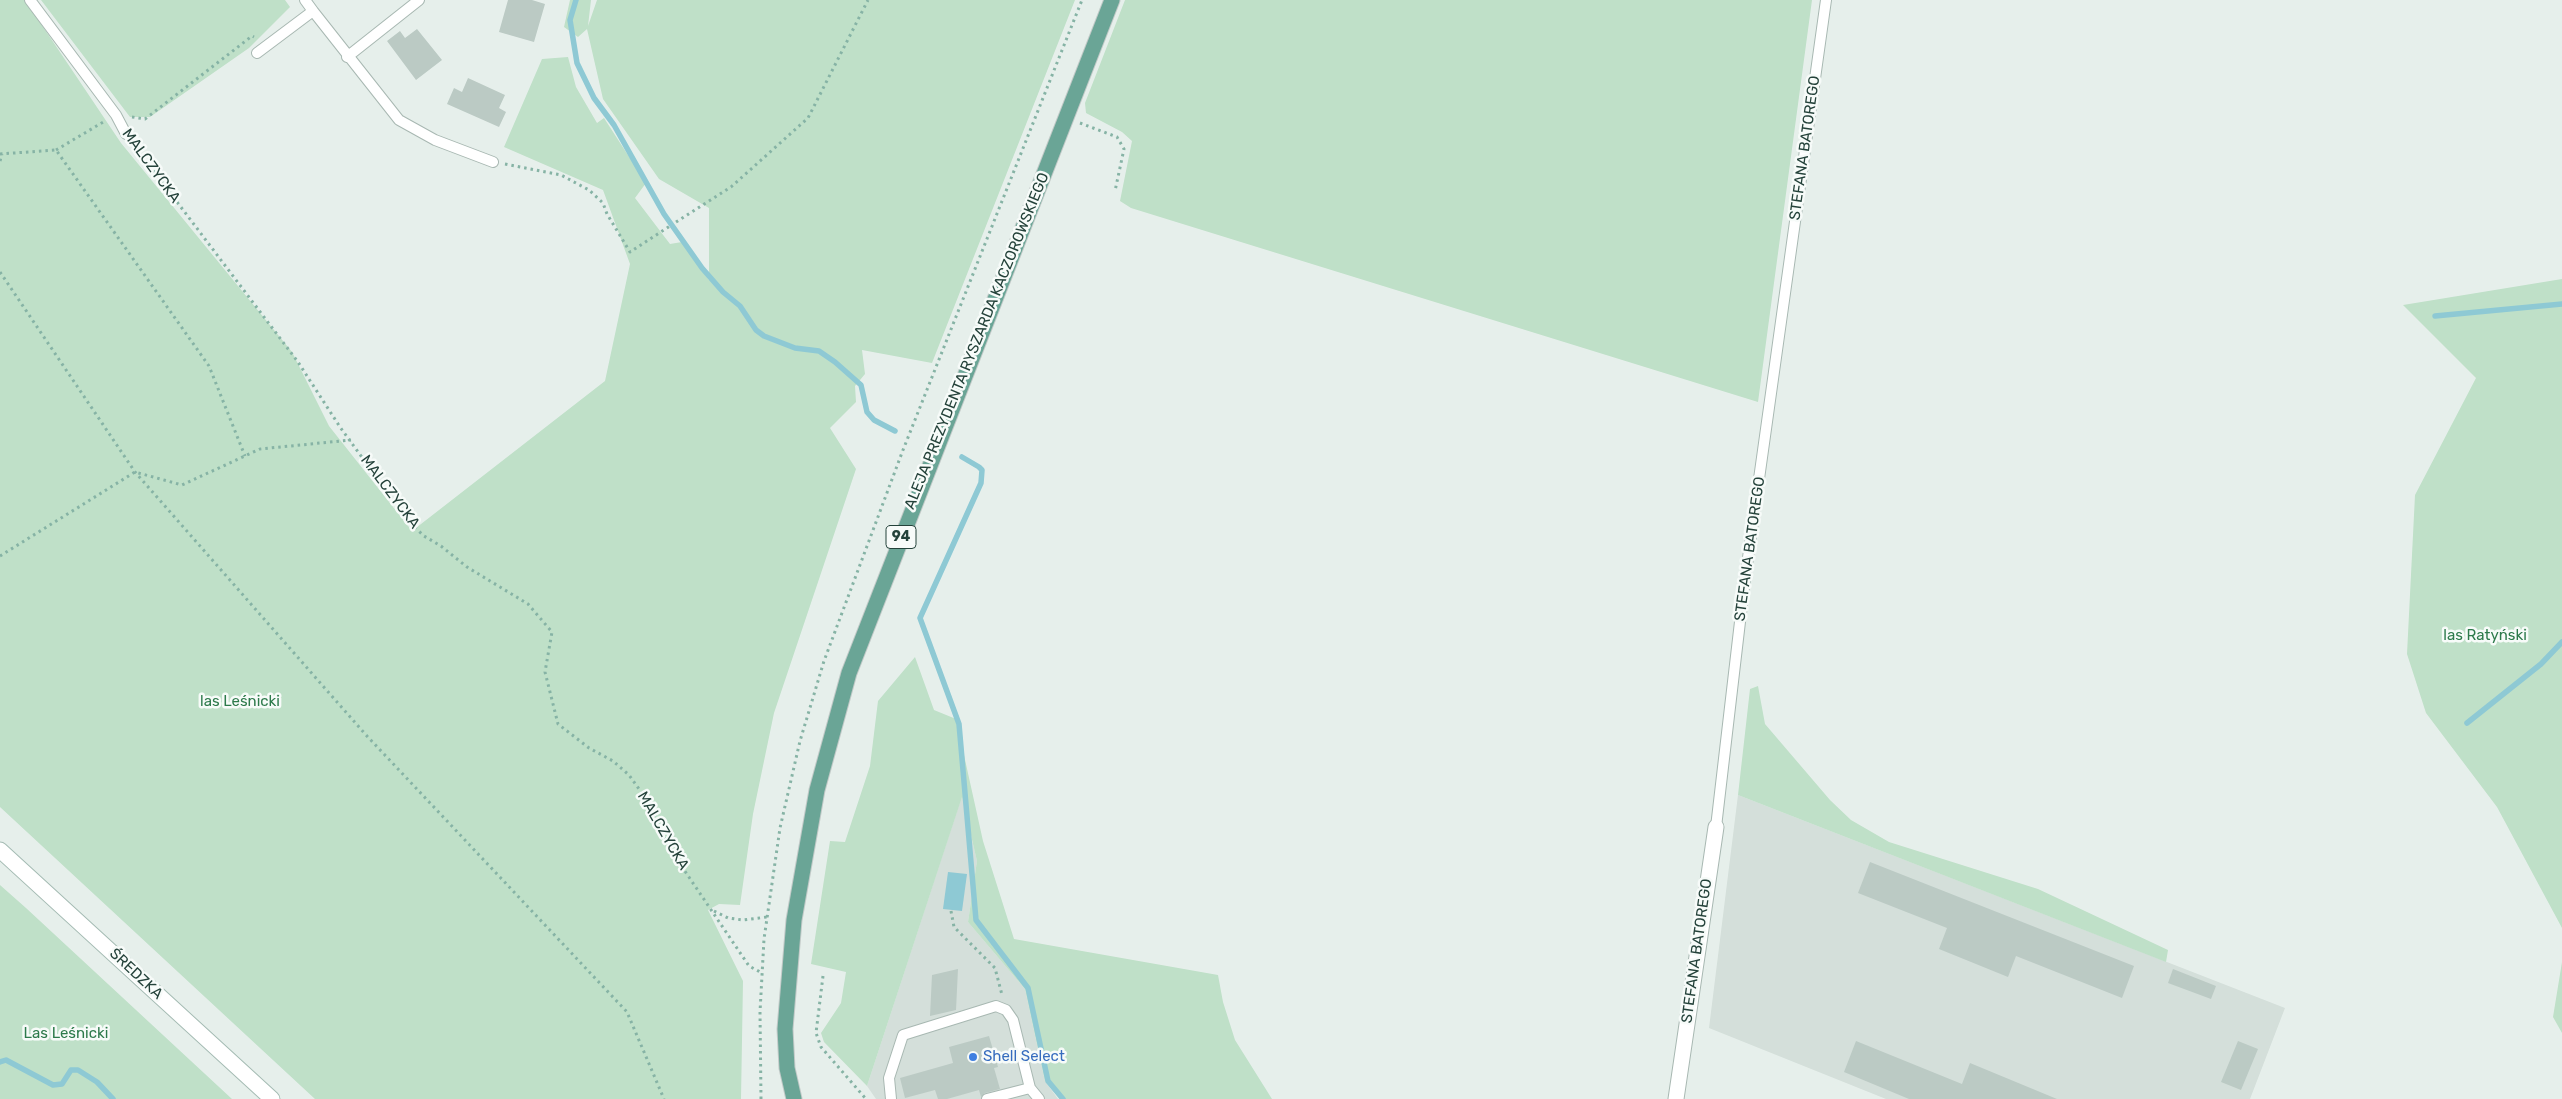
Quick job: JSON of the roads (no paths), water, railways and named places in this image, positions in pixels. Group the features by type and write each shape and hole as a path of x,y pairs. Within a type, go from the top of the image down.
{"main road":[{"name":"ALEJA PREZYDENTA RYSZARDA KACZOROWSKIEGO","path":"793,1098 787,1068 785,1029 794,920 817,790 852,664 1112,0"},
{"name":"STEFANA BATOREGO","path":"1676,1099 1716,828"},
{"name":"ŚREDZKA","path":"0,850 272,1099"}],"lane":[{"name":"MALCZYCKA","path":"30,0 116,115 126,134"},
{"path":"306,0 347,57 400,120 435,140 494,162"},
{"path":"347,57 419,0"},
{"name":"STEFANA BATOREGO","path":"1716,828 1745,579 1826,0"},
{"path":"261,50 313,11"},
{"path":"891,1099 889,1078 903,1035 996,1006 1006,1010 1013,1020 1030,1088 1039,1099"},
{"path":"987,1099 1030,1088"}],"water":[{"path":"948,872 967,874 962,911 943,909"}],"waterway":[{"path":"576,0 570,20 577,63 594,98 614,125 664,214 702,268 723,292 740,306 756,330 764,336 795,348 819,351 835,362 861,385 867,412 874,420 895,431"},
{"path":"2435,316 2562,304"},
{"path":"962,457 982,470 981,483 920,618 959,724 976,920 1028,988 1048,1081 1063,1099"},
{"path":"2467,723 2541,664 2562,642"},
{"path":"0,1062 6,1060 53,1085 62,1084 71,1070 78,1070 97,1082 113,1099"}],"place":[{"name":"Shell Select","path":"973,1057"}],"park label":[{"name":"las Ratyński","path":"2485,636"},
{"name":"las Leśnicki","path":"240,702"},
{"name":"Las Leśnicki","path":"66,1034"}]}
